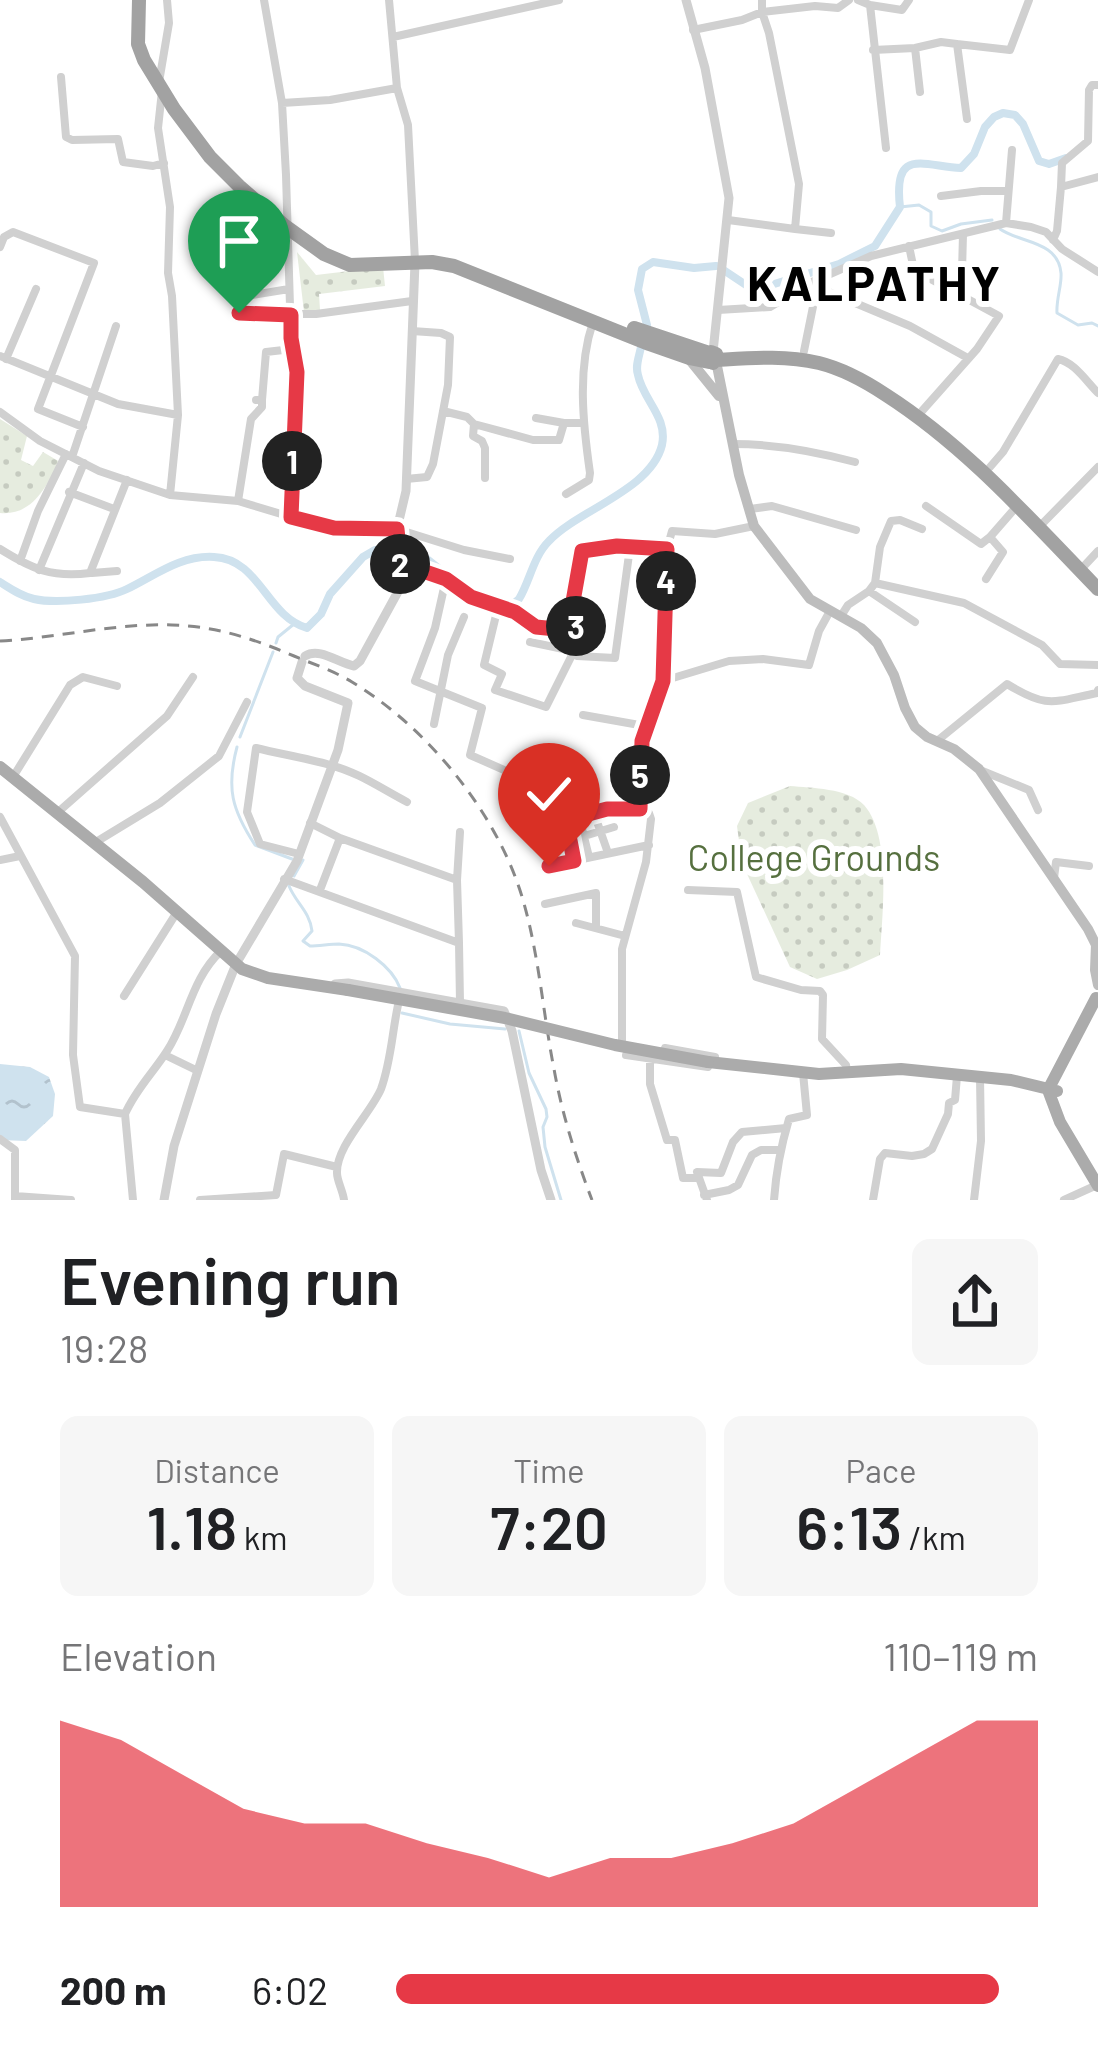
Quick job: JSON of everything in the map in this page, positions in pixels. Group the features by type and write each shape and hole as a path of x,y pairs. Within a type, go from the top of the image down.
{"highway":[{"path":"139,0 138,44 184,124 239,186 324,254 357,266 450,261 713,357 768,349 804,351 847,365 922,411 990,467 1098,578"},
{"path":"416,261 454,266 688,358 803,359 853,376 966,454 1098,590"}],"main road":[{"path":"713,357 754,526 810,599 877,643 915,727 979,769 1097,947 1098,995 1053,1091 1060,1122 1096,1176"},
{"path":"688,358 714,387 726,410"},
{"path":"0,766 251,974 505,1018 708,1062 803,1073 901,1069 1011,1080 1053,1091"}],"street":[{"path":"167,0 169,23 158,128 170,207 168,261 178,415 170,495"},
{"path":"264,0 282,103 292,349 297,372 291,517"},
{"path":"164,1200 174,1146 216,1014 236,964 299,854 338,750 348,703 305,686 297,678 303,659 311,652 349,666 360,662 400,588 397,529 406,491 416,261 408,125 398,88 389,0"},
{"path":"393,37 559,0"},
{"path":"686,0 725,170 728,220 713,357"},
{"path":"762,0 799,184 795,230"},
{"path":"693,30 762,12 838,8 849,0"},
{"path":"858,0 902,10 909,0"},
{"path":"873,50 940,42 1010,50 1029,0"},
{"path":"870,5 886,148"},
{"path":"957,44 967,119"},
{"path":"915,48 920,92"},
{"path":"61,77 66,137 118,139 125,163 164,163"},
{"path":"1053,240 1062,163 1088,137 1089,90 1098,85"},
{"path":"282,103 398,88"},
{"path":"1006,223 1012,151"},
{"path":"1061,187 1098,177"},
{"path":"941,196 1007,191"},
{"path":"728,220 831,233"},
{"path":"718,310 770,308 871,256 1006,223 1046,232 1098,272"},
{"path":"0,247 13,232 94,263 38,409 83,427"},
{"path":"958,293 963,234"},
{"path":"909,247 914,271 999,316 977,349 922,411"},
{"path":"209,261 229,261 234,298 242,314 316,314 412,302"},
{"path":"804,351 814,284"},
{"path":"814,284 967,357"},
{"path":"36,290 3,358 118,404 178,415"},
{"path":"234,298 290,290"},
{"path":"566,494 589,479 584,349 593,321"},
{"path":"20,561 38,511 83,427 116,326"},
{"path":"406,479 428,477 433,464 451,358 450,337 412,331"},
{"path":"238,501 251,419 262,407 266,352 292,349"},
{"path":"990,467 1058,359 1064,359 1098,393"},
{"path":"443,411 466,417 473,424 546,442 559,440 564,423"},
{"path":"0,412 69,456 170,495 238,501 334,528 397,529 510,560"},
{"path":"536,418 584,423"},
{"path":"473,424 473,436 485,448 485,478"},
{"path":"733,444 815,451 855,462"},
{"path":"39,570 84,463"},
{"path":"1043,523 1098,467"},
{"path":"90,573 128,480"},
{"path":"69,492 114,509"},
{"path":"748,510 772,506 856,530"},
{"path":"926,506 981,544 1017,506"},
{"path":"663,681 729,661 764,659 809,665 819,631 872,587 891,520 922,529"},
{"path":"640,809 646,726 663,681 667,549 672,531 715,534 754,526"},
{"path":"986,579 1003,552 990,537"},
{"path":"530,643 578,656 615,658 630,547"},
{"path":"0,549 56,575 117,571"},
{"path":"496,690 546,706 573,652 579,609 572,607 582,551 667,549"},
{"path":"1085,566 1098,551"},
{"path":"401,568 446,579 471,597 515,612 536,627 576,631"},
{"path":"446,579 416,681 482,709"},
{"path":"872,587 915,622"},
{"path":"872,587 964,602 1042,645 1060,664 1098,665"},
{"path":"498,608 484,665 502,674 482,709 470,755 511,772"},
{"path":"434,724 448,655 464,617"},
{"path":"13,777 70,685 83,677 117,686"},
{"path":"57,813 167,716 193,677"},
{"path":"937,741 1007,684 1038,702 1098,690"},
{"path":"94,842 160,803 219,756 247,702"},
{"path":"583,716 646,726"},
{"path":"299,854 260,844 247,812 256,748 331,765 407,802"},
{"path":"979,769 1029,790 1038,810"},
{"path":"525,829 607,809 640,809 652,819 625,935 622,1041"},
{"path":"594,813 608,853"},
{"path":"0,817 75,956 73,1055 80,1107 125,1114"},
{"path":"579,817 589,857"},
{"path":"566,820 574,861"},
{"path":"310,823 457,880"},
{"path":"548,848 614,827"},
{"path":"460,832 460,1003"},
{"path":"320,890 340,838"},
{"path":"549,866 649,845"},
{"path":"0,860 20,856"},
{"path":"1053,880 1056,862 1089,866"},
{"path":"284,879 459,943"},
{"path":"688,890 737,892 756,977 820,991 822,1039 848,1072"},
{"path":"545,904 596,893 596,927"},
{"path":"124,996 178,911"},
{"path":"576,923 625,935"},
{"path":"133,1200 125,1114 134,1093 165,1055 182,1024 200,977 222,950"},
{"path":"316,987 348,983 504,1011 551,1200"},
{"path":"316,987 511,1025"},
{"path":"344,1200 338,1167 380,1093 398,1005"},
{"path":"579,1032 739,1065"},
{"path":"165,1055 198,1071"},
{"path":"626,1055 694,1066 739,1065"},
{"path":"650,1060 650,1084 667,1140 675,1140 683,1178 697,1178"},
{"path":"775,1200 779,1150 789,1119 807,1115 803,1073"},
{"path":"874,1200 885,1153 912,1156 932,1149 949,1103 955,1100 958,1075"},
{"path":"974,1200 981,1141 980,1077"},
{"path":"779,1150 752,1155 738,1185 706,1197 697,1172 721,1173 742,1132 786,1128"},
{"path":"0,1139 15,1150 15,1198 70,1200"},
{"path":"200,1200 277,1195 284,1154 338,1167"},
{"path":"1064,1200 1096,1176"}],"green space":[{"path":"297,252 316,275 383,267 385,286 319,294 320,310 304,312"},
{"path":"0,419 27,436 21,460 33,466 43,452 60,462 37,498 11,513 0,513"},
{"name":"College Grounds","path":"790,786 857,799 873,819 882,856 880,955 817,979 790,967 742,863 737,826 748,803"}],"water":[{"path":"0,1064 30,1067 49,1077 55,1094 53,1116 26,1141 0,1140"}],"waterway":[{"path":"725,271 746,285 771,285 839,264 875,246 900,207 899,188 906,168 913,164 961,168 974,154 985,127 1003,113 1015,115 1023,124 1039,161 1049,164 1066,158"},
{"path":"900,207 919,205 931,212 931,226 942,231 992,220"},
{"path":"1000,229 1053,254 1061,273 1057,313 1078,325 1098,326"},
{"path":"647,325 638,290 642,269 653,262 716,266"},
{"path":"497,603 513,604 519,599 549,541 629,487 655,461 663,435 638,375 641,347"},
{"path":"0,582 34,599 81,600 118,593 179,563 214,557 242,567 282,612 307,628 363,557 375,550 394,551"},
{"path":"405,551 423,556 457,583"},
{"path":"276,643 294,624"},
{"path":"240,737 273,652"},
{"path":"237,747 232,787 241,821 255,845 292,859"},
{"path":"294,876 303,860"},
{"path":"289,886 311,924 312,931 303,941 310,946 358,948 384,965 400,988"},
{"path":"402,1013 505,1029"},
{"path":"519,1031 529,1073 546,1109 545,1147 561,1200"}],"railway":[{"path":"0,641 150,625 219,631 338,674 407,723 457,776 512,868 533,942 561,1103 592,1200"}],"district":[{"name":"KALPATHY","path":"875,282"}],"route":[{"path":"239,313 291,315 297,372 291,517 334,528 397,529 401,568 446,579 471,597 515,612 536,627 576,631 579,609 572,607 582,551 617,546 667,549 663,681 642,741 640,809 607,809 566,820 574,861 549,866"}]}
